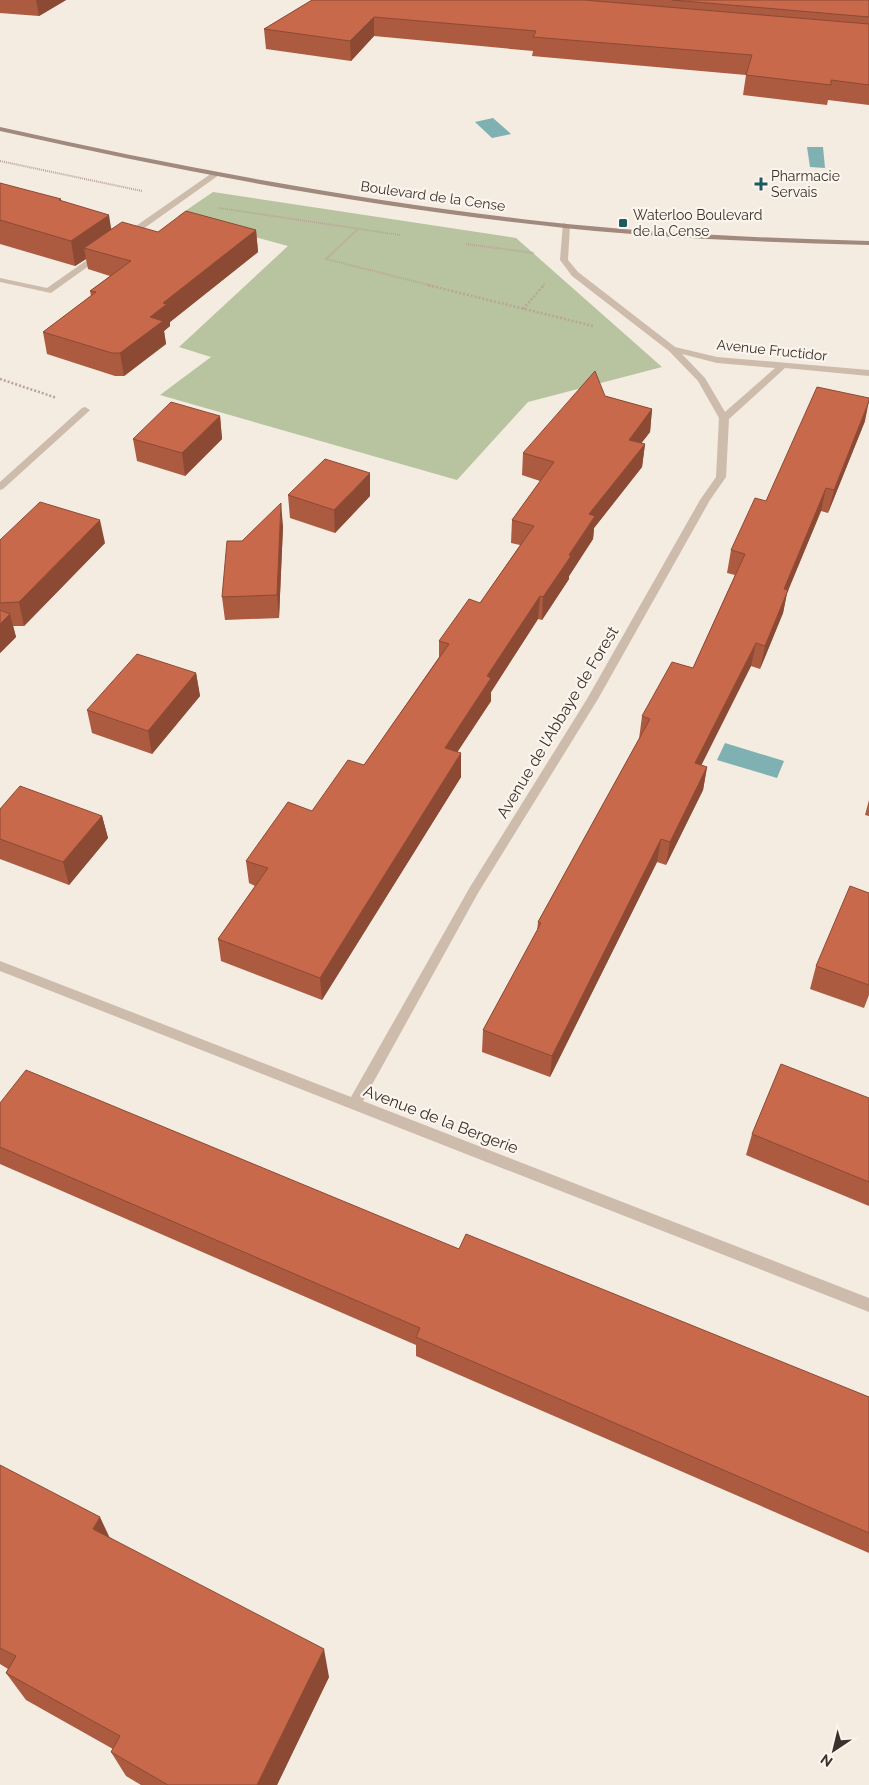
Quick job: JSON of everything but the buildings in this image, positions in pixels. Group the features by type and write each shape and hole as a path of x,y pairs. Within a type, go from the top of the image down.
{"main road":[{"name":"Boulevard de la Cense","path":"0,128 215,175 390,204 566,225 772,241 869,243"}],"street":[{"path":"118,242 215,175"},
{"name":"Avenue Fructidor","path":"566,225 564,260 575,274 672,348 702,380 724,418"},
{"path":"0,280 48,291 110,248"},
{"name":"Avenue Fructidor","path":"672,348 717,360 869,373"},
{"path":"724,418 782,366"},
{"path":"0,487 85,410"},
{"name":"Avenue de l'Abbaye de Forest","path":"354,1104 474,890 592,699 705,500 721,477 724,418"},
{"name":"Avenue de la Bergerie","path":"0,966 869,1305"}],"path":[{"path":"358,229 326,259 594,326"},
{"path":"0,379 64,400 85,410"}],"green space":[{"path":"213,192 516,238 662,367 528,402 457,480 160,395 211,357 179,347 288,246 178,216"}],"water":[{"path":"493,118 511,134 492,138 475,122"},
{"path":"807,147 823,147 825,168 810,167"},
{"path":"725,743 784,761 777,778 717,760"}],"place":[{"name":"Pharmacie Servais","path":"761,184"},
{"name":"Waterloo Boulevard de la Cense","path":"623,223"}]}
